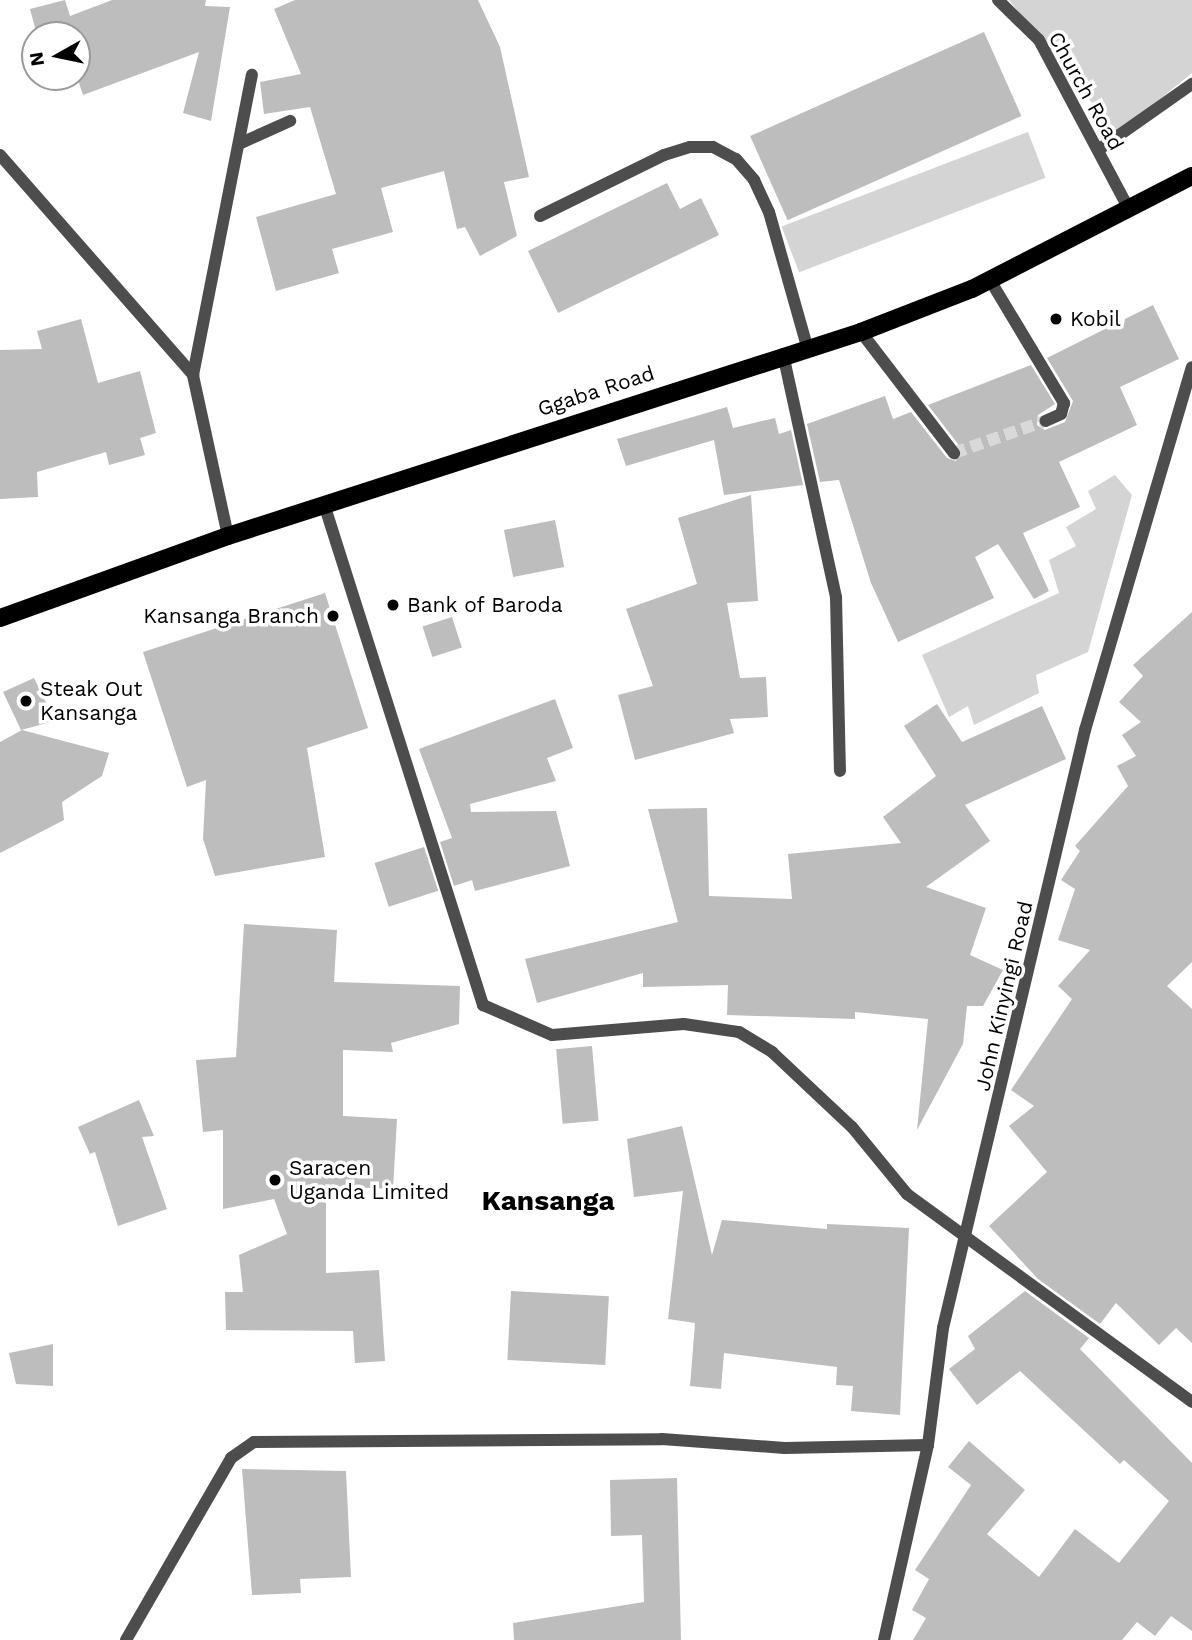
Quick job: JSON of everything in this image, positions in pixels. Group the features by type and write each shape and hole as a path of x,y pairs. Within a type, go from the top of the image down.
{"main road":[{"name":"Ggaba Road","path":"0,618 228,536 807,346 861,332 990,279 1192,176"}],"street":[{"name":"Church Road","path":"998,0 1039,40 1129,209"},
{"path":"228,536 192,375 241,143 251,75"},
{"path":"1098,150 1192,84"},
{"path":"241,143 290,121"},
{"path":"540,216 664,155 690,147 713,148 736,159 754,180 769,212 807,346"},
{"path":"0,155 192,375"},
{"path":"990,279 1064,404 1061,414 1045,421"},
{"path":"861,332 954,453"},
{"path":"783,354 836,597 840,771"},
{"name":"John Kinyingi Road","path":"884,1640 928,1445 943,1328 968,1235 1086,730 1192,367"},
{"path":"324,505 483,1005 552,1035 684,1024 739,1032 772,1052 852,1127 907,1194 968,1235 1192,1402"},
{"path":"127,1640 231,1458 254,1443 662,1439 785,1448 928,1445"}],"shaded area":[{"path":"1009,0 1192,0 1192,73 1117,134"},
{"path":"1028,132 1046,178 799,272 782,227"},
{"path":"1115,475 1132,495 1088,652 1036,675 1039,693 974,725 968,706 949,717 922,655 1059,593 1049,560 1076,546 1066,527 1096,509 1088,491"}],"building":[{"path":"65,0 70,16 112,0 206,0 205,6 230,7 211,121 183,113 199,52 83,95 82,91 91,91 91,21 33,21 30,9"},
{"path":"295,0 478,0 500,47 529,177 504,182 517,236 480,256 465,227 457,229 444,171 381,188 393,232 332,249 339,273 276,291 256,217 336,194 310,107 264,114 260,82 301,74 274,9"},
{"path":"984,32 1021,116 788,220 750,136"},
{"path":"667,183 680,209 701,198 719,235 558,313 528,251"},
{"path":"1153,305 1179,359 1120,387 1137,425 1059,462 1080,507 1023,533 1049,591 1034,599 998,544 975,557 994,598 898,642 871,583 839,480 820,482 807,424 885,396 893,419 911,412 947,458 956,461 961,448 928,405 1031,365 1055,404 1038,415 1037,425 1045,430 1065,422 1073,401 1047,358"},
{"path":"81,319 98,383 140,371 156,433 140,438 145,455 109,465 106,452 37,472 38,497 0,499 0,350 42,349 37,331"},
{"path":"727,407 733,428 775,418 779,434 791,430 803,485 724,495 714,440 626,466 617,439"},
{"path":"751,495 758,601 727,603 740,678 766,677 768,717 730,719 734,733 635,760 618,695 653,686 626,609 697,584 678,518"},
{"path":"555,520 564,567 513,577 504,530"},
{"path":"325,593 368,728 307,748 325,857 215,876 203,839 206,780 187,787 143,652"},
{"path":"1192,612 1192,962 1167,986 1192,1009 1192,1343 1176,1328 1159,1345 1116,1303 1100,1324 1038,1279 989,1226 1047,1172 1009,1126 1034,1106 1011,1090 1072,999 1058,986 1090,950 1058,940 1075,889 1061,880 1080,851 1075,846 1128,786 1117,766 1136,756 1122,735 1141,722 1119,702 1143,676 1133,665"},
{"path":"452,617 462,647 432,657 423,627"},
{"name":"Steak Out Kansanga","path":"34,678 55,721 21,730 3,692"},
{"path":"555,699 573,748 547,758 556,781 470,804 471,812 556,811 570,866 475,891 472,880 454,886 440,842 452,838 419,749"},
{"path":"937,704 962,742 1042,706 1066,759 965,805 990,841 926,887 986,908 970,955 1003,970 983,1006 967,1006 963,1044 917,1130 928,1019 855,1012 855,1019 727,1015 728,985 643,987 643,973 537,1003 525,959 678,922 648,809 707,808 709,896 792,899 788,854 901,843 883,817 936,776 904,726"},
{"path":"22,730 109,753 102,776 62,802 64,820 0,853 0,742"},
{"path":"424,847 438,891 389,907 375,863"},
{"path":"244,924 337,930 334,982 460,986 459,1024 391,1043 393,1052 343,1050 343,1116 397,1119 393,1189 326,1186 326,1273 379,1270 385,1361 355,1363 353,1331 226,1330 225,1292 243,1292 239,1255 287,1234 274,1199 223,1209 223,1130 203,1132 196,1060 236,1057"},
{"path":"592,1046 599,1121 563,1124 556,1049"},
{"path":"139,1100 154,1136 142,1137 167,1209 118,1226 95,1152 90,1154 78,1127"},
{"path":"682,1126 712,1255 722,1220 827,1229 827,1224 909,1228 900,1415 851,1411 853,1386 836,1385 837,1367 724,1353 721,1389 690,1386 695,1323 668,1319 683,1191 634,1197 627,1139"},
{"path":"511,1291 609,1296 605,1365 507,1360"},
{"path":"1025,1291 1089,1338 1080,1349 1192,1463 1192,1631 1171,1616 1155,1636 1137,1622 1122,1640 913,1640 926,1618 912,1610 929,1579 915,1570 971,1485 948,1467 969,1441 1025,1490 987,1534 1039,1577 1075,1529 1119,1563 1169,1501 1124,1460 1120,1464 1020,1371 977,1405 949,1369 975,1349 968,1336"},
{"path":"53,1344 53,1386 16,1384 9,1353"},
{"path":"242,1469 346,1471 351,1577 300,1579 301,1593 252,1595"},
{"path":"677,1478 681,1640 514,1640 513,1623 644,1602 642,1535 611,1536 610,1480"}],"tunnel":[{"path":"954,453 1045,421"}],"place":[{"name":"Kobil","path":"1056,319"},
{"name":"Bank of Baroda","path":"393,605"},
{"name":"Kansanga Branch","path":"333,616"},
{"name":"Steak Out Kansanga","path":"26,701"},
{"name":"Saracen Uganda Limited","path":"275,1180"}],"district":[{"name":"Kansanga","path":"548,1201"}]}
